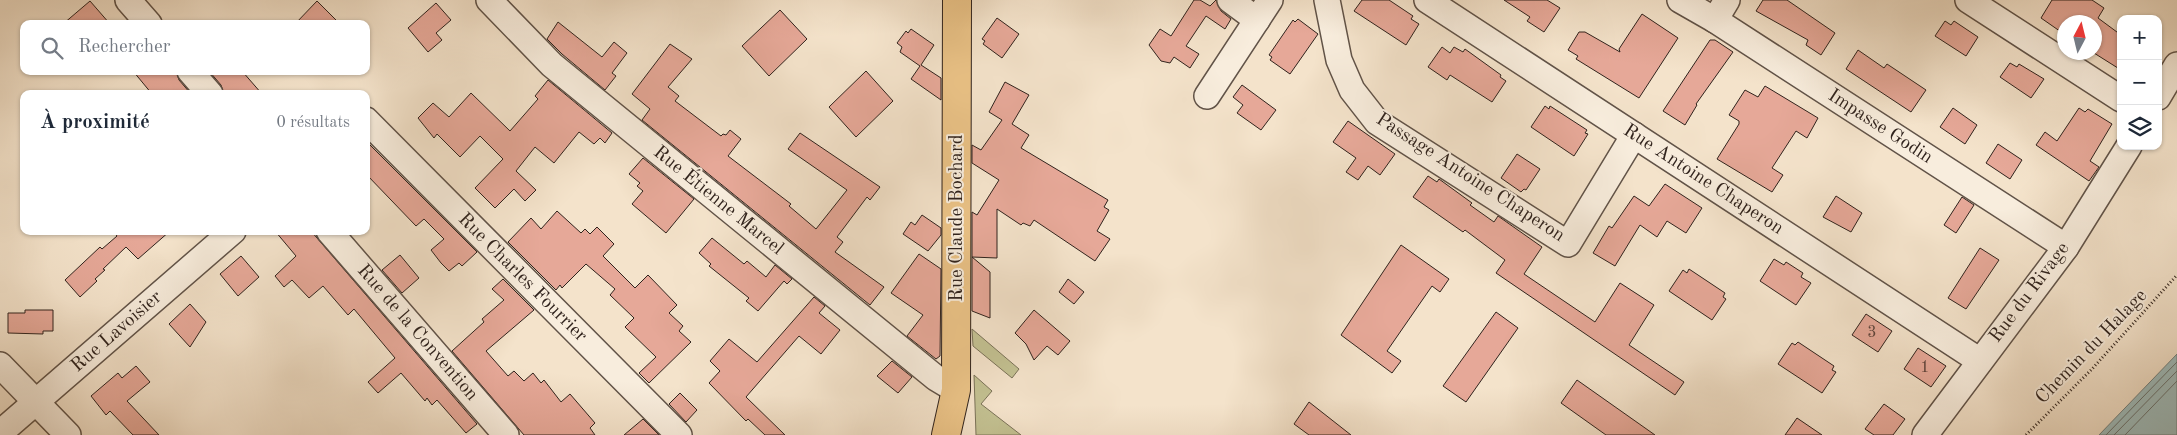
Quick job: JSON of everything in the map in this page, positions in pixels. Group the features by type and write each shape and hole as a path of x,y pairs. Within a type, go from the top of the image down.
{"main road":[{"name":"Rue Claude Bochard","path":"946,435 956,390 957,0"}],"street":[{"path":"128,0 146,20"},
{"path":"1207,96 1263,10 1230,0"},
{"name":"Passage Antoine Chaperon","path":"1327,0 1339,60 1352,90 1377,122 1568,244 1634,135"},
{"name":"Rue Antoine Chaperon","path":"1427,0 1980,361"},
{"name":"Impasse Godin","path":"1680,0 1721,10 2066,247"},
{"path":"1968,0 2117,96"},
{"name":"Rue Étienne Marcel","path":"503,4 552,66 936,378 956,390"},
{"path":"2162,90 2177,65"},
{"path":"193,75 207,90"},
{"name":"Rue Charles Fourrier","path":"370,124 679,435"},
{"name":"Rue du Rivage","path":"1924,435 2066,247 2127,150"},
{"name":"Rue Lavoisier","path":"0,433 228,235"},
{"name":"Rue de la Convention","path":"332,235 506,435"},
{"path":"0,365 68,435"}],"path":[{"name":"Chemin du Halage","path":"2026,435 2098,363 2177,276"}],"shaded area":[{"path":"972,329 1019,369 1012,378 973,346"},
{"path":"974,375 992,391 981,404 1021,435 976,435"}],"water":[{"path":"2177,354 2177,435 2099,435"}],"building":[{"path":"1194,0 1200,0 1210,6 1216,0 1221,11 1231,19 1225,29 1206,16 1186,46 1199,54 1190,68 1174,57 1170,63 1161,61 1149,45 1160,29 1171,36"},
{"path":"1362,0 1389,0 1413,16 1411,19 1419,24 1406,45 1354,11"},
{"path":"1504,0 1547,0 1560,8 1544,32 1527,21 1530,17"},
{"path":"1763,0 1787,0 1835,33 1821,55 1806,45 1808,40 1756,11"},
{"path":"2052,0 2092,0 2104,8 2100,15 2057,15 2057,29 2041,18"},
{"path":"90,1 107,20 68,20"},
{"path":"317,1 336,20 299,20"},
{"path":"436,3 451,20 436,33 442,40 428,52 408,28"},
{"path":"780,10 807,39 769,76 742,46"},
{"path":"1642,14 1678,38 1639,98 1576,59 1578,56 1568,50 1579,32 1585,32 1620,52 1619,49"},
{"path":"997,18 1019,34 1002,58 983,44 985,41 982,39"},
{"path":"1298,19 1318,34 1290,74 1270,60 1272,57 1269,55 1293,20 1295,22"},
{"path":"1945,21 1951,25 1954,21 1978,37 1966,56 1935,36"},
{"path":"2102,21 2117,32 2117,67 2102,58"},
{"path":"558,22 602,57 614,42 627,53 612,73 616,76 605,90 547,39"},
{"path":"911,29 934,45 921,65 941,78 941,100 911,79 920,66 900,52 902,47 897,43 906,31 908,33"},
{"path":"1710,40 1715,40 1733,52 1696,104 1685,125 1663,111"},
{"path":"670,44 692,59 668,87 679,96 675,101 721,136 723,134 726,135 730,130 741,139 728,156 791,204 789,206 816,229 847,190 788,149 800,133 880,187 870,200 867,197 837,237 843,242 835,252 884,287 870,305 642,120 650,109 632,94"},
{"path":"1442,47 1450,53 1454,47 1463,52 1465,49 1501,75 1500,77 1506,81 1492,102 1450,75 1447,80 1428,67"},
{"path":"1858,50 1884,68 1887,64 1926,90 1911,112 1846,69"},
{"path":"2010,63 2017,67 2019,64 2044,79 2031,98 2000,77"},
{"path":"866,71 893,101 856,137 829,107"},
{"path":"136,75 177,75 188,90 149,90"},
{"path":"212,75 245,75 259,90 223,90"},
{"path":"548,80 612,133 605,143 600,138 594,144 579,132 554,163 535,147 516,171 536,190 525,201 514,189 495,208 475,188 503,159 480,136 460,157 437,134 434,138 418,118 433,103 449,117 471,93 510,131 538,99 535,96"},
{"path":"1005,82 1029,95 1012,124 1029,135 1021,148 1108,200 1104,207 1109,210 1097,231 1110,239 1095,261 1034,220 1030,226 1023,223 1021,225 997,209 997,258 972,257 972,212 977,215 999,180 972,163 972,145 981,150 1002,120 989,112"},
{"path":"1242,85 1276,110 1261,130 1237,113 1243,105 1233,97"},
{"path":"1765,86 1818,118 1807,138 1796,131 1772,168 1783,175 1772,192 1717,159 1739,124 1739,121 1729,115 1745,90 1758,97"},
{"path":"1545,106 1549,109 1550,106 1587,130 1585,133 1588,134 1574,156 1531,127"},
{"path":"1953,108 1977,125 1965,144 1940,127"},
{"path":"2079,108 2085,112 2088,109 2112,124 2090,161 2099,167 2089,181 2036,145 2045,132 2057,141"},
{"path":"1348,121 1395,154 1380,175 1368,166 1358,180 1346,172 1356,158 1333,142"},
{"path":"1998,144 2022,160 2010,179 1986,163"},
{"path":"370,145 477,252 462,266 459,263 449,271 431,250 444,239 424,219 416,226 370,178"},
{"path":"1517,154 1540,169 1526,190 1524,189 1521,192 1501,178"},
{"path":"643,158 694,199 666,233 632,204 643,191 637,186 640,183 629,174"},
{"path":"1428,176 1437,182 1439,179 1494,222 1498,216 1542,247 1524,274 1595,322 1620,283 1654,305 1629,345 1684,382 1675,395 1496,273 1505,260 1465,230 1463,232 1413,197"},
{"path":"1665,184 1702,208 1686,233 1667,221 1657,237 1640,225 1615,266 1593,253 1609,226 1612,228 1634,196 1649,206"},
{"path":"1836,196 1862,213 1851,232 1823,217"},
{"path":"1962,197 1974,205 1956,233 1944,225"},
{"path":"557,211 581,233 585,229 590,234 597,227 614,244 603,256 635,288 648,275 677,305 669,313 683,326 679,331 691,342 649,383 639,373 656,357 625,327 634,318 610,295 615,289 586,264 562,288 560,285 556,290 508,242 531,218 541,229"},
{"path":"922,215 941,228 941,235 928,251 903,234 911,222 915,225"},
{"path":"165,235 138,259 126,247 103,269 105,270 95,279 97,281 80,297 65,280 100,247 102,249 117,236"},
{"path":"278,235 314,235 477,424 466,433 437,400 432,405 427,398 425,401 401,373 378,393 368,382 395,358 354,309 348,315 323,286 309,298 292,280 284,287 275,276 296,256"},
{"path":"712,238 744,264 747,261 766,277 775,265 792,279 787,284 784,281 758,311 746,301 749,298 709,266 711,264 699,253"},
{"path":"1401,245 1449,279 1440,292 1432,286 1387,351 1401,361 1392,373 1341,335"},
{"path":"1980,248 1999,260 1966,309 1948,298"},
{"path":"919,254 941,269 940,356 936,359 907,336 923,315 891,293"},
{"path":"400,255 419,278 402,293 382,270"},
{"path":"241,256 259,277 238,296 220,274"},
{"path":"972,257 990,272 990,318 972,311"},
{"path":"1774,259 1784,265 1786,262 1803,273 1801,277 1811,283 1796,305 1760,281"},
{"path":"1689,269 1725,293 1723,297 1726,299 1712,320 1669,291 1683,270 1687,273"},
{"path":"503,279 534,310 486,351 508,376 514,371 524,381 533,373 541,383 544,380 561,402 570,394 595,423 590,428 595,435 524,435 452,351 484,322 482,319 504,300 492,289"},
{"path":"1068,279 1084,292 1074,304 1059,292"},
{"path":"814,297 825,306 819,313 840,330 821,354 799,336 746,397 785,435 765,435 748,419 746,421 709,383 720,371 710,361 729,339 757,362"},
{"path":"190,304 206,322 190,347 169,324"},
{"path":"25,310 53,310 53,331 43,331 43,334 8,333 8,313 25,313"},
{"path":"1034,310 1070,341 1058,355 1047,346 1034,360 1026,344 1015,333"},
{"path":"1496,312 1518,328 1466,402 1443,386"},
{"path":"1866,314 1892,331 1878,352 1852,335"},
{"path":"1798,342 1834,366 1832,370 1836,372 1822,393 1778,364 1792,343 1795,345"},
{"path":"1918,348 1946,366 1931,387 1904,369"},
{"path":"892,361 912,377 898,393 877,376"},
{"path":"136,366 150,382 127,401 159,435 133,435 110,411 106,415 91,396 118,373 122,378"},
{"path":"1577,380 1655,435 1606,435 1561,403"},
{"path":"680,393 697,410 686,422 669,404"},
{"path":"1309,402 1351,435 1309,435 1294,424"},
{"path":"1884,404 1905,419 1893,435 1874,435 1865,429"},
{"path":"1797,418 1822,435 1785,435"},
{"path":"643,419 659,435 624,435"}]}
